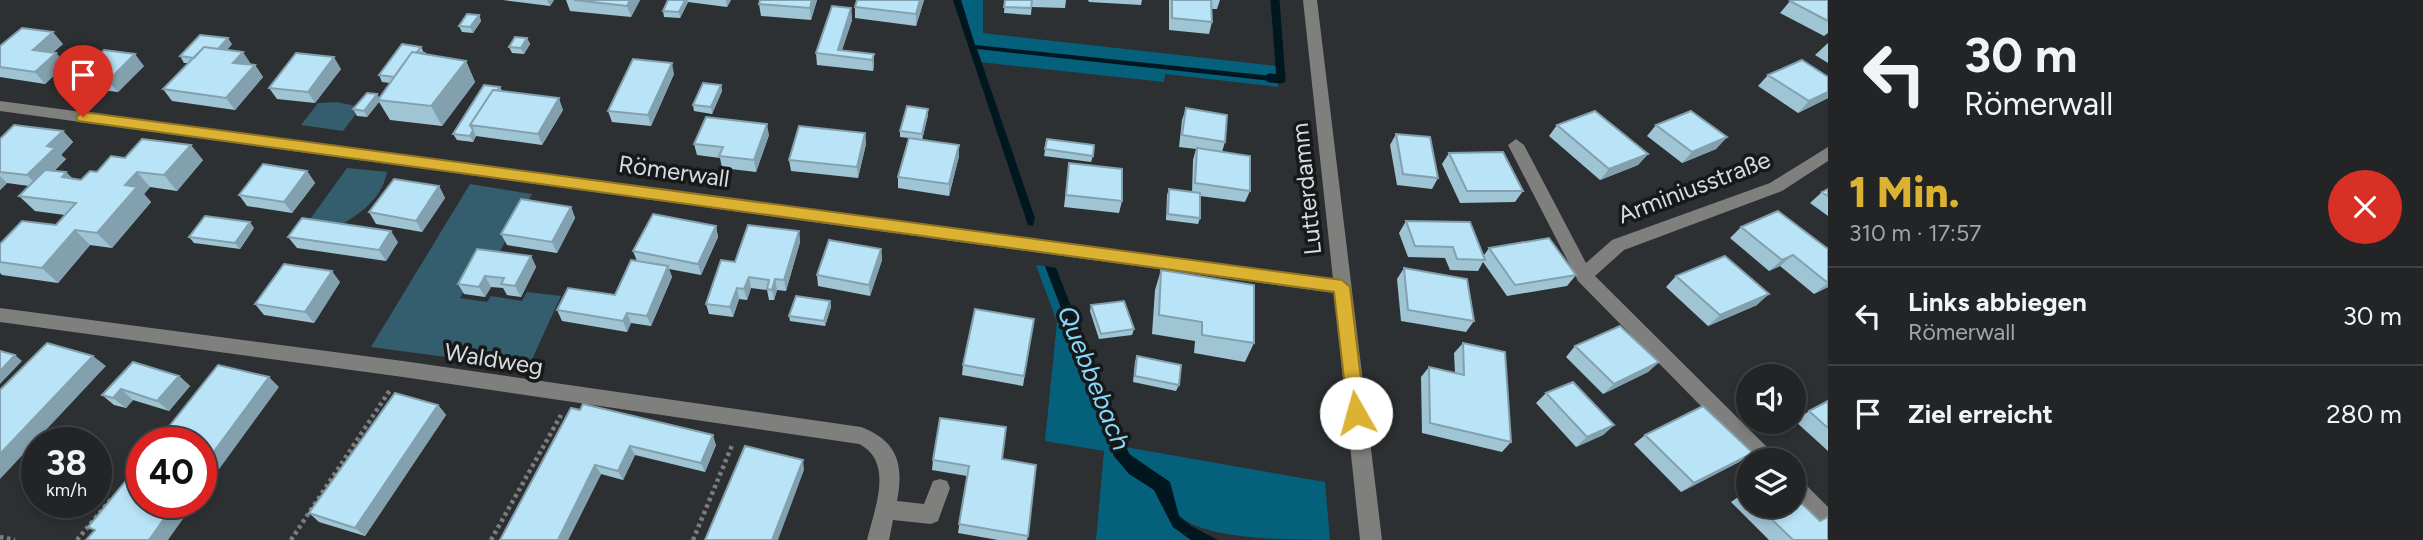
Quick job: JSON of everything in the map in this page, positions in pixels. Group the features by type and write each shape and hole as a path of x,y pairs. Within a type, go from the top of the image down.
{"street":[{"name":"Lutterdamm","path":"1310,0 1371,540"},
{"name":"Römerwall","path":"0,106 1342,287"},
{"path":"1516,145 1584,276 1755,448"},
{"name":"Arminiusstraße","path":"1584,276 1618,245 1776,187 1828,153"},
{"name":"Waldweg","path":"0,315 403,369 872,439 882,446 891,465 878,540"},
{"path":"884,510 931,514 940,488"},
{"path":"1806,499 1828,521"}],"path":[{"path":"291,540 403,369"},
{"path":"491,540 571,396"},
{"path":"693,540 743,420"},
{"path":"77,540 118,491"},
{"path":"0,537 15,540"}],"shaded area":[{"path":"961,0 983,0 983,33 1276,66 1278,87 1165,74 1164,82 980,62"},
{"path":"336,102 361,107 343,131 301,125 318,103"},
{"path":"347,168 387,172 384,183 373,200 349,220 330,232 303,229"},
{"path":"470,184 532,194 496,258 483,256 460,298 487,302 491,296 522,301 527,292 561,296 528,368 371,347"},
{"path":"1036,265 1045,266 1099,407 1114,457 1154,490 1173,527 1191,540 1096,540 1104,451 1045,441 1057,322"},
{"path":"1125,447 1325,482 1330,540 1248,537 1226,534 1189,523 1178,514 1170,482 1134,460"}],"water":[{"path":"953,0 961,0 975,45 1281,77 1282,82 977,49 1035,218 1033,226 1028,225"},
{"name":"Quebbebach","path":"1045,266 1056,268 1129,454 1170,482 1179,516 1191,526 1218,540 1191,540 1173,527 1154,490 1129,474 1114,456 1099,407"}],"building":[{"path":"574,0 630,0 627,6"},
{"path":"668,0 685,0 679,12 663,11"},
{"path":"760,0 812,0 810,8 759,4"},
{"path":"857,0 920,0 916,14 855,7"},
{"path":"1005,0 1032,0 1031,8 1004,7"},
{"path":"1172,0 1211,0 1212,22 1172,18"},
{"path":"1828,0 1828,21 1790,1"},
{"path":"832,6 851,8 838,50 874,54 872,60 816,53"},
{"path":"467,14 479,15 470,27 459,26"},
{"path":"22,28 53,32 33,50 56,53 35,72 0,67 0,46"},
{"path":"200,35 228,38 218,49 204,47 194,58 180,56"},
{"path":"515,37 527,38 521,48 509,47"},
{"path":"402,44 421,47 417,52 424,53 412,52 394,77 379,75"},
{"path":"204,47 243,52 233,63 255,65 226,98 163,89"},
{"path":"104,50 135,54 108,81 76,76"},
{"path":"412,52 466,61 431,106 378,100"},
{"path":"296,53 334,57 308,92 269,88"},
{"path":"633,59 672,63 648,115 608,111"},
{"path":"1802,60 1828,77 1828,92 1809,101 1768,75"},
{"path":"703,83 721,85 711,107 693,105"},
{"path":"484,85 500,87 493,90 470,125 473,130 470,136 453,134"},
{"path":"493,90 559,98 538,134 470,125"},
{"path":"367,93 377,94 364,111 353,109"},
{"path":"907,106 928,109 922,134 900,131"},
{"path":"1186,108 1227,115 1225,142 1182,135"},
{"path":"1595,111 1648,154 1609,169 1557,125"},
{"path":"1691,111 1727,137 1692,152 1656,125"},
{"path":"706,117 767,124 754,160 719,156 723,147 694,144"},
{"path":"14,125 63,131 47,146 55,148 27,175 0,172 0,139"},
{"path":"799,126 865,133 857,167 789,160"},
{"path":"1396,134 1430,137 1438,178 1403,174"},
{"path":"909,138 959,145 949,184 898,177"},
{"path":"142,139 191,145 164,175 137,172 125,185 137,187 97,233 75,230 42,268 0,262 0,244 22,221 56,225 76,203 19,196 45,170 66,172 62,177 81,180 90,171 97,172 111,156 125,158"},
{"path":"1047,139 1094,145 1093,156 1045,149"},
{"path":"1197,148 1250,156 1250,191 1195,183"},
{"path":"1503,152 1523,191 1467,191 1449,153"},
{"path":"1069,163 1122,169 1122,201 1066,195"},
{"path":"263,164 307,171 284,202 239,195"},
{"path":"394,179 439,186 416,221 369,212"},
{"path":"1169,189 1200,193 1200,218 1168,214"},
{"path":"521,199 571,207 552,242 501,234"},
{"path":"1778,211 1828,249 1828,283 1793,255 1782,260 1741,227"},
{"path":"653,214 716,226 698,264 633,251"},
{"path":"205,216 250,222 235,243 189,237"},
{"path":"302,218 391,231 379,250 288,237"},
{"path":"1406,221 1470,222 1485,260 1457,259 1453,247 1415,246"},
{"path":"748,225 799,231 784,280 775,279 772,290 767,289 769,280 749,277 744,289 737,288 730,307 706,304 721,260 735,262"},
{"path":"1549,238 1576,275 1515,285 1489,248"},
{"path":"829,240 881,249 869,285 817,275"},
{"path":"477,249 531,256 515,286 501,284 504,278 485,276 479,287 458,284"},
{"path":"1725,256 1769,294 1720,315 1676,276"},
{"path":"631,260 668,266 647,316 627,313 623,321 557,310 568,288 615,295"},
{"path":"284,264 332,271 305,312 255,304"},
{"path":"1404,268 1467,279 1474,321 1408,310"},
{"path":"1161,270 1254,285 1254,343 1202,335 1202,322 1159,315"},
{"path":"796,296 830,301 824,321 789,316"},
{"path":"1124,301 1134,329 1101,334 1091,305"},
{"path":"975,309 1034,319 1024,376 963,365"},
{"path":"1620,326 1659,362 1614,384 1575,346"},
{"path":"47,343 93,356 26,427 21,427 21,432 0,454 0,390"},
{"path":"1463,343 1505,352 1511,442 1430,423 1429,367 1464,375"},
{"path":"0,351 15,355 0,371"},
{"path":"1137,356 1181,365 1179,385 1135,376"},
{"path":"133,362 179,376 157,401 121,389 113,398 102,395"},
{"path":"218,365 269,377 217,447 217,427 169,427"},
{"path":"1573,382 1614,425 1587,437 1546,393"},
{"path":"395,393 438,405 355,528 309,513"},
{"path":"1828,401 1828,428 1809,411"},
{"path":"583,404 713,435 701,463 630,446 618,471 595,465 558,540 500,540 571,408 580,410"},
{"path":"1703,406 1748,448 1736,448 1736,462 1694,483 1645,435"},
{"path":"940,418 1006,427 1002,459 1036,465 1028,536 959,524 969,466 933,460"},
{"path":"745,446 803,460 772,540 705,540"},
{"path":"126,481 126,518 165,518 149,540 86,540 95,530 88,527 95,518 112,518 112,498"},
{"path":"1806,508 1820,521 1828,517 1828,540 1793,540 1770,518 1806,518"}],"waterway":[{"path":"1270,78 1281,79 1275,0"}],"route":[{"path":"83,117 1342,287 1356,413"}]}
